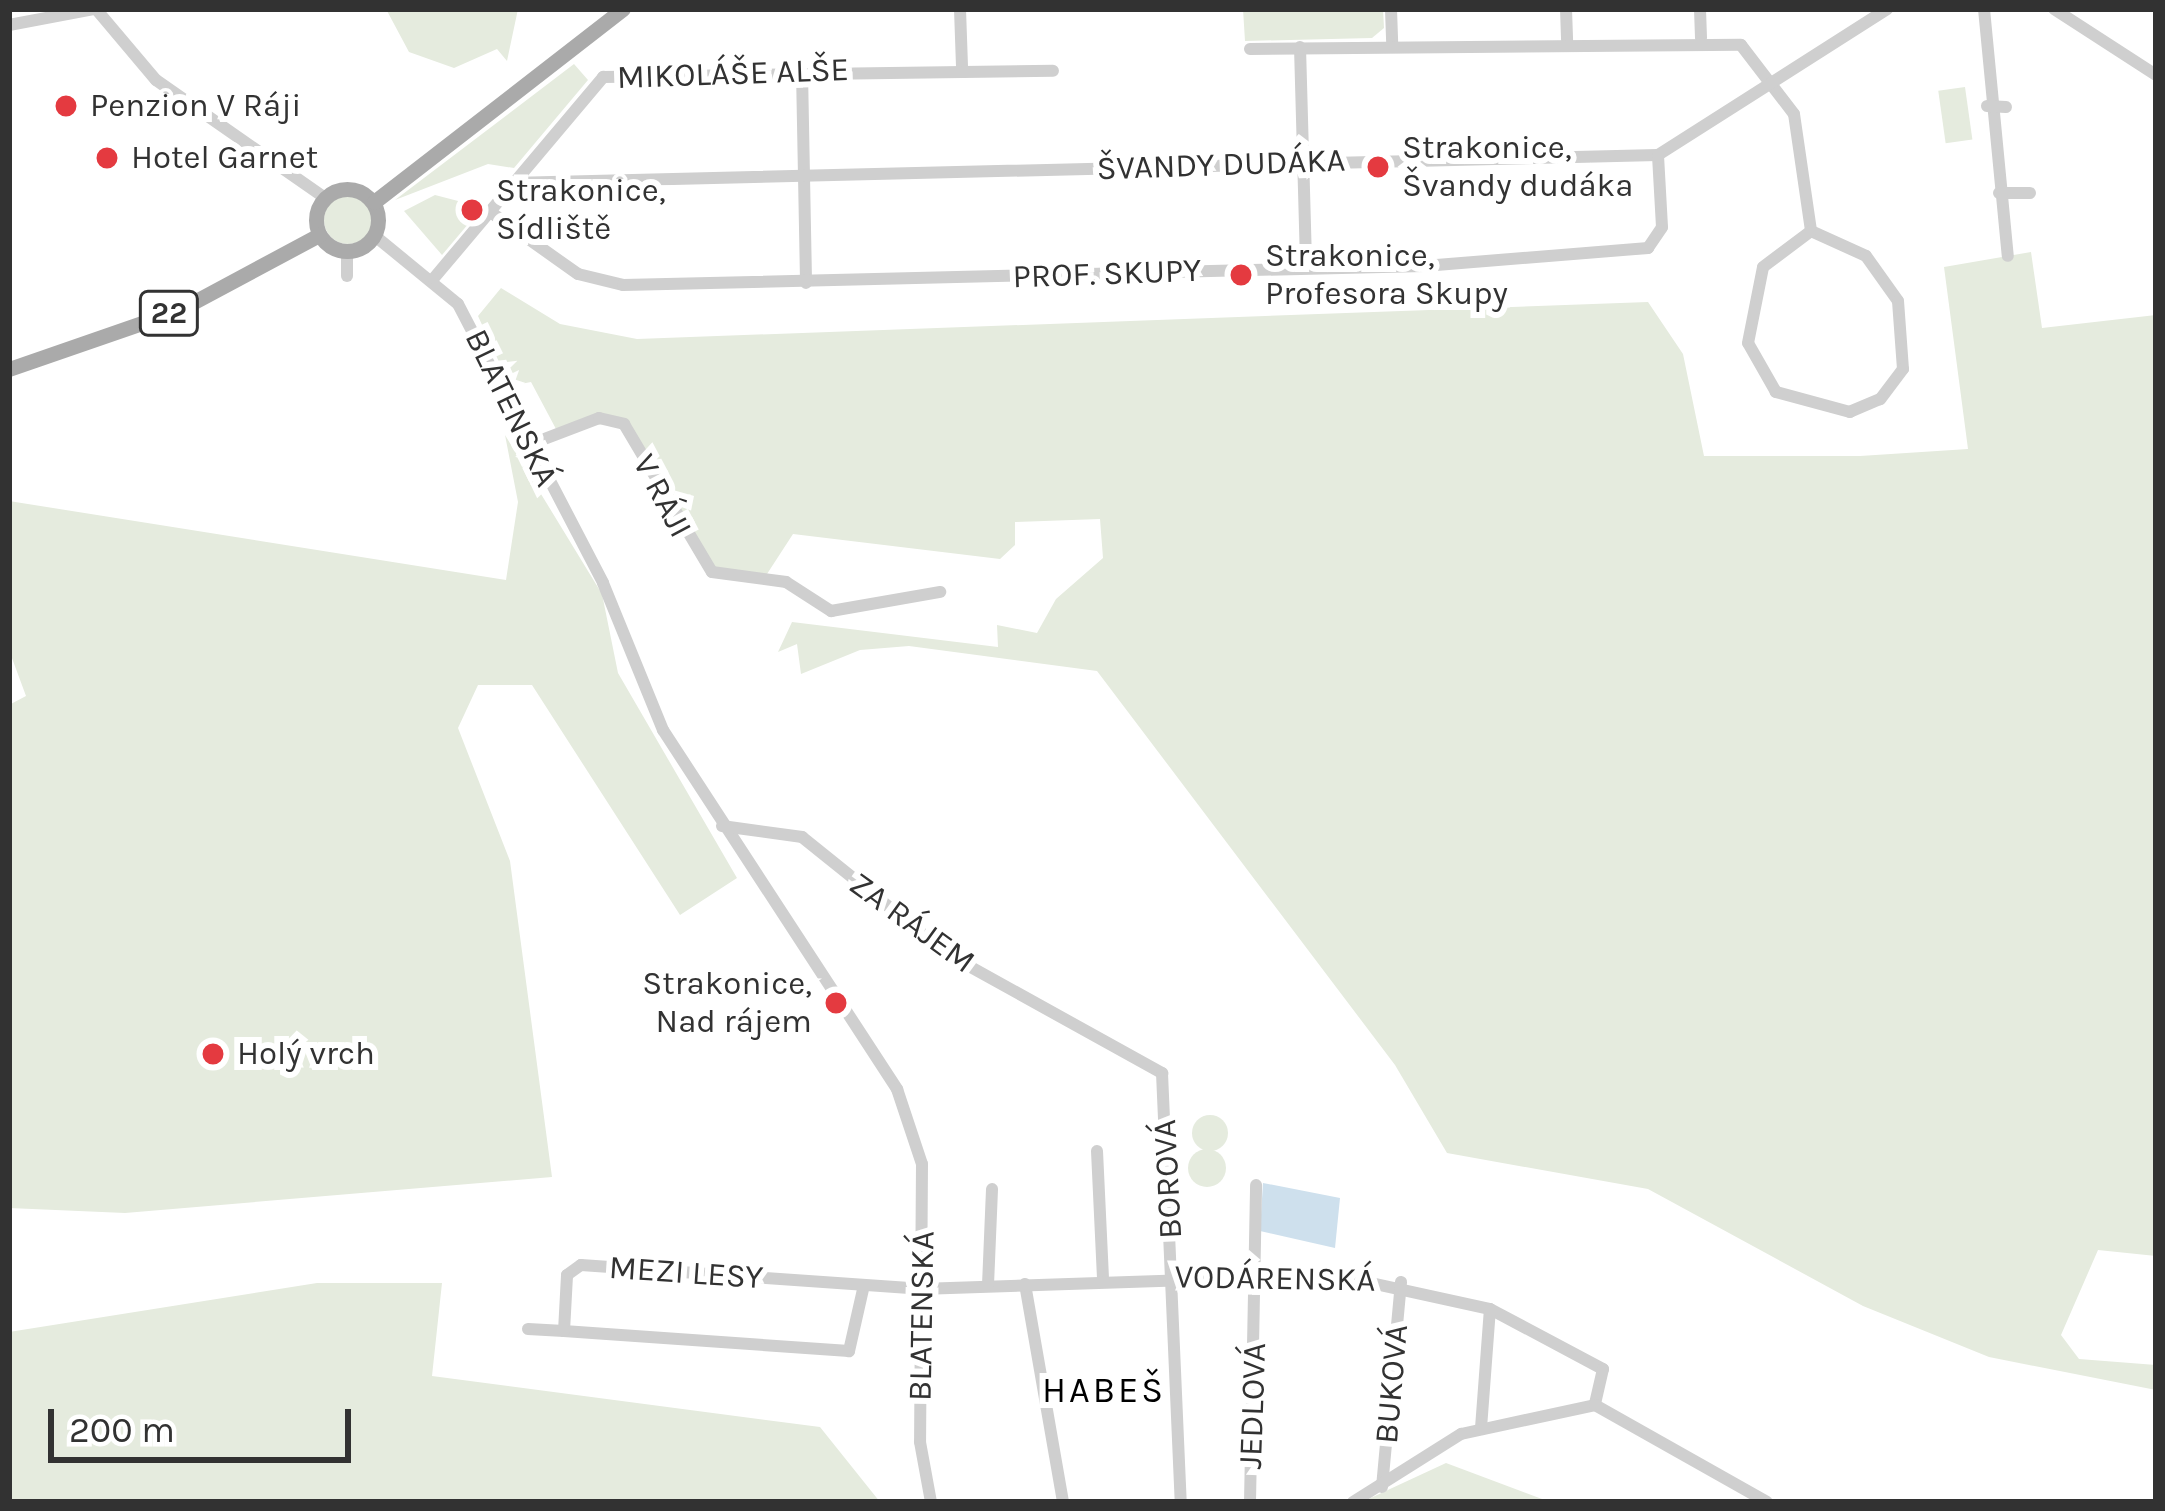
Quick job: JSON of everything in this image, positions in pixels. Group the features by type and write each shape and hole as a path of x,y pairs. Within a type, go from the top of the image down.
{"main road":[{"path":"374,202 623,9"},
{"path":"350,189 374,202 375,236 347,252 320,235 325,198 350,189"},
{"name":"22","path":"9,369 178,310 320,235"}],"street":[{"path":"9,25 95,9 156,80 325,198"},
{"path":"960,9 962,66"},
{"path":"1391,9 1392,44"},
{"path":"1566,9 1567,40"},
{"path":"1700,9 1701,38"},
{"path":"1658,155 1887,9"},
{"path":"1984,9 1988,106 2008,256"},
{"path":"2054,9 2156,75"},
{"path":"1250,49 1701,38 1741,45 1774,78 1802,141 1811,231"},
{"path":"1300,47 1306,268"},
{"name":"MIKOLÁŠE ALŠE","path":"434,278 603,77 962,66 1053,70"},
{"path":"802,72 806,283"},
{"path":"1988,106 2006,107"},
{"name":"ŠVANDY DUDÁKA","path":"511,183 1658,155"},
{"name":"PROF. SKUPY","path":"489,211 598,281 806,283 1306,268 1642,250 1662,227 1658,155"},
{"path":"1999,193 2030,194"},
{"path":"1811,231 1866,256 1906,329 1896,383 1850,412 1776,392 1748,343 1756,280 1775,250 1811,231"},
{"name":"BLATENSKÁ","path":"375,236 434,278 465,316 526,446 614,607 663,730 722,826 877,1049 913,1131 926,1209 920,1289 931,1502"},
{"path":"347,252 347,276"},
{"name":"V RÁJI","path":"526,446 599,418 624,424 712,572 786,582 831,610 940,592"},
{"name":"ZA RÁJEM","path":"722,826 802,837 949,955 1162,1073"},
{"name":"BOROVÁ","path":"1162,1073 1181,1502"},
{"path":"1097,1151 1103,1280"},
{"name":"JEDLOVÁ","path":"1250,1502 1256,1185"},
{"path":"988,1286 992,1189"},
{"name":"MEZI LESY","path":"564,1331 567,1274 581,1265 920,1289"},
{"name":"VODÁRENSKÁ","path":"920,1289 1256,1273 1401,1282 1490,1309 1603,1369 1594,1405"},
{"name":"BUKOVÁ","path":"1382,1487 1401,1282"},
{"path":"1025,1284 1064,1502"},
{"name":"MEZI LESY","path":"527,1329 849,1351 864,1285"},
{"path":"1480,1428 1490,1309"},
{"path":"1353,1502 1480,1428 1594,1405 1767,1502"}],"shaded area":[{"path":"386,9 518,9 507,61 497,49 454,68 409,52"},
{"path":"1243,9 1383,9 1384,28 1372,38 1245,41"},
{"path":"574,64 588,80 514,168 488,164 395,200"},
{"path":"1965,87 1972,139 1946,143 1938,91"},
{"path":"435,195 462,202 469,223 442,255 404,211"},
{"path":"348,196 365,203 372,220 365,237 348,244 331,237 324,220 331,203"},
{"path":"2031,252 2042,328 2156,315 2156,1256 2098,1250 2061,1335 2079,1359 2156,1365 2156,1390 1989,1357 1863,1306 1648,1189 1447,1153 1395,1065 1097,671 909,646 860,650 801,674 797,644 778,652 792,622 998,647 997,625 1037,633 1056,599 1103,558 1100,519 1015,522 1015,545 1000,559 793,534 767,574 706,571 624,422 556,429 531,382 510,386 478,316 501,288 560,324 637,339 1648,302 1683,354 1704,456 1860,456 1968,449 1944,267"},
{"path":"505,435 602,594 618,673 737,878 680,915 532,685 478,685 458,728 510,861 552,1177 125,1213 9,1208 9,705 26,696 9,650 9,501 506,580 518,502"},
{"path":"1210,1115 1223,1120 1228,1133 1223,1146 1210,1151 1197,1146 1192,1133 1197,1120"},
{"path":"1207,1149 1220,1155 1226,1168 1220,1181 1207,1187 1194,1181 1188,1168 1194,1155"},
{"path":"317,1283 442,1283 432,1376 820,1427 880,1502 9,1502 9,1332"},
{"path":"1446,1463 1550,1502 1362,1502"}],"water":[{"path":"1263,1183 1340,1198 1335,1248 1260,1231"}],"place":[{"name":"Penzion V Ráji","path":"66,106"},
{"name":"Hotel Garnet","path":"107,158"},
{"name":"Strakonice, Švandy dudáka","path":"1378,167"},
{"name":"Strakonice, Sídliště","path":"472,210"},
{"name":"Strakonice, Profesora Skupy","path":"1241,275"},
{"name":"Strakonice, Nad rájem","path":"836,1003"},
{"name":"Holý vrch","path":"213,1054"}],"district":[{"name":"HABEŠ","path":"1104,1391"}]}
